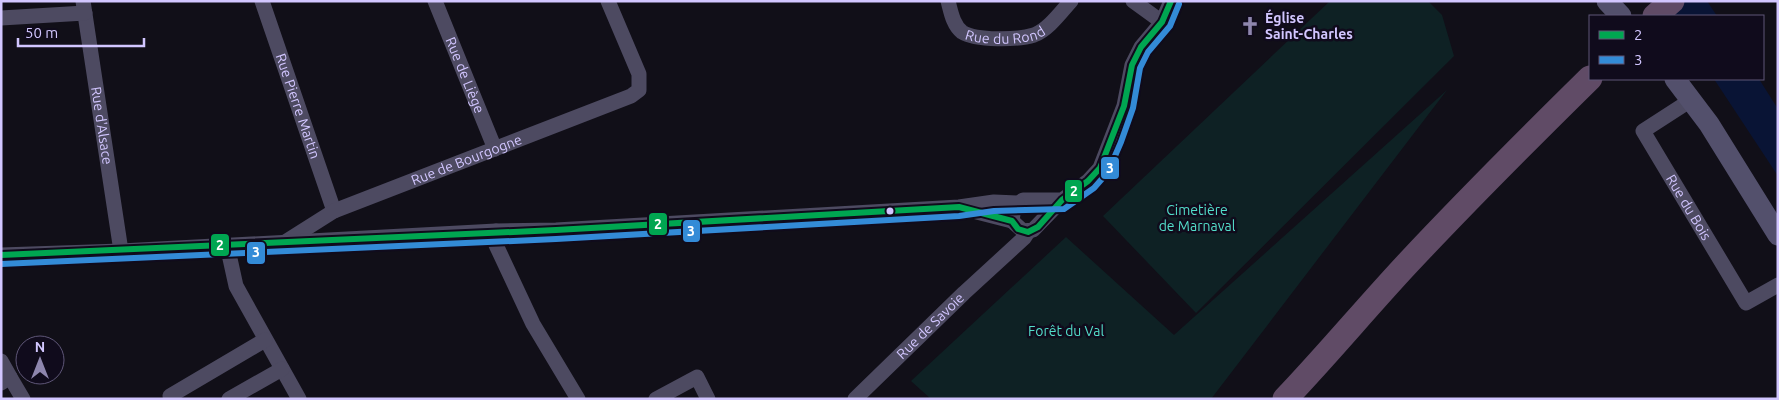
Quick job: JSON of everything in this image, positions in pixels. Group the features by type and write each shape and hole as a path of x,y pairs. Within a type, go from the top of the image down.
{"highway":[{"path":"1656,15 1672,1"},
{"path":"1285,399 1330,352 1405,266 1497,170 1589,79"},
{"path":"1296,399 1330,352"}],"main road":[{"path":"1607,1 1620,15"},
{"path":"1676,80 1692,100 1731,158 1778,235"}],"street":[{"name":"Rue Pierre Martin","path":"262,1 334,210"},
{"name":"Rue de Liège","path":"435,1 494,149"},
{"name":"Rue de Bourgogne","path":"284,243 334,210 631,96 639,90 639,74 608,1"},
{"name":"Rue du Rond","path":"948,1 952,18 962,32 979,38 1035,34 1058,16 1071,1"},
{"path":"1133,1 1162,22"},
{"path":"959,207 1033,230 1062,200 1088,181 1100,168 1124,106 1132,64 1141,47 1162,22 1171,1"},
{"path":"1,18 84,7"},
{"name":"Rue d'Alsace","path":"84,7 121,251"},
{"name":"Rue du Bois","path":"1692,100 1643,131 1746,303 1778,285"},
{"path":"1,255 121,251 227,244 284,243 566,229 959,207 994,202 1062,200"},
{"path":"1024,202 1041,208 1042,222"},
{"path":"1018,226 1012,211 1024,202"},
{"name":"Rue de Savoie","path":"855,399 964,293 1006,256 1010,232 1018,226"},
{"path":"496,231 496,244 533,324 578,399"},
{"path":"227,244 236,286 299,399"},
{"path":"172,399 170,396 265,340"},
{"path":"1,360 6,380 23,399"},
{"path":"229,399 282,369"},
{"path":"656,399 697,377 708,399"}],"green space":[{"name":"Cimetière de Marnaval","path":"1330,1 1428,1 1442,15 1454,56 1196,313 1103,216"},
{"name":"Forêt du Val","path":"1447,90 1211,399 931,399 911,381 1066,237 1174,335"}],"water":[{"path":"1661,1 1707,1 1716,15 1670,15"},
{"path":"1715,80 1760,80 1778,109 1778,176"}],"transit line":[{"name":"2","path":"1,255 556,230 959,207 1012,221 1018,229 1028,232 1038,227 1062,200 1088,181 1100,168 1124,106 1132,65 1141,47 1162,22 1171,1"},
{"name":"3","path":"1,264 556,239 959,216 994,211 1064,209 1094,188 1108,172 1133,108 1140,68 1148,52 1170,26 1179,4"}],"place":[{"name":"Église Saint-Charles","path":"1250,26"}]}
